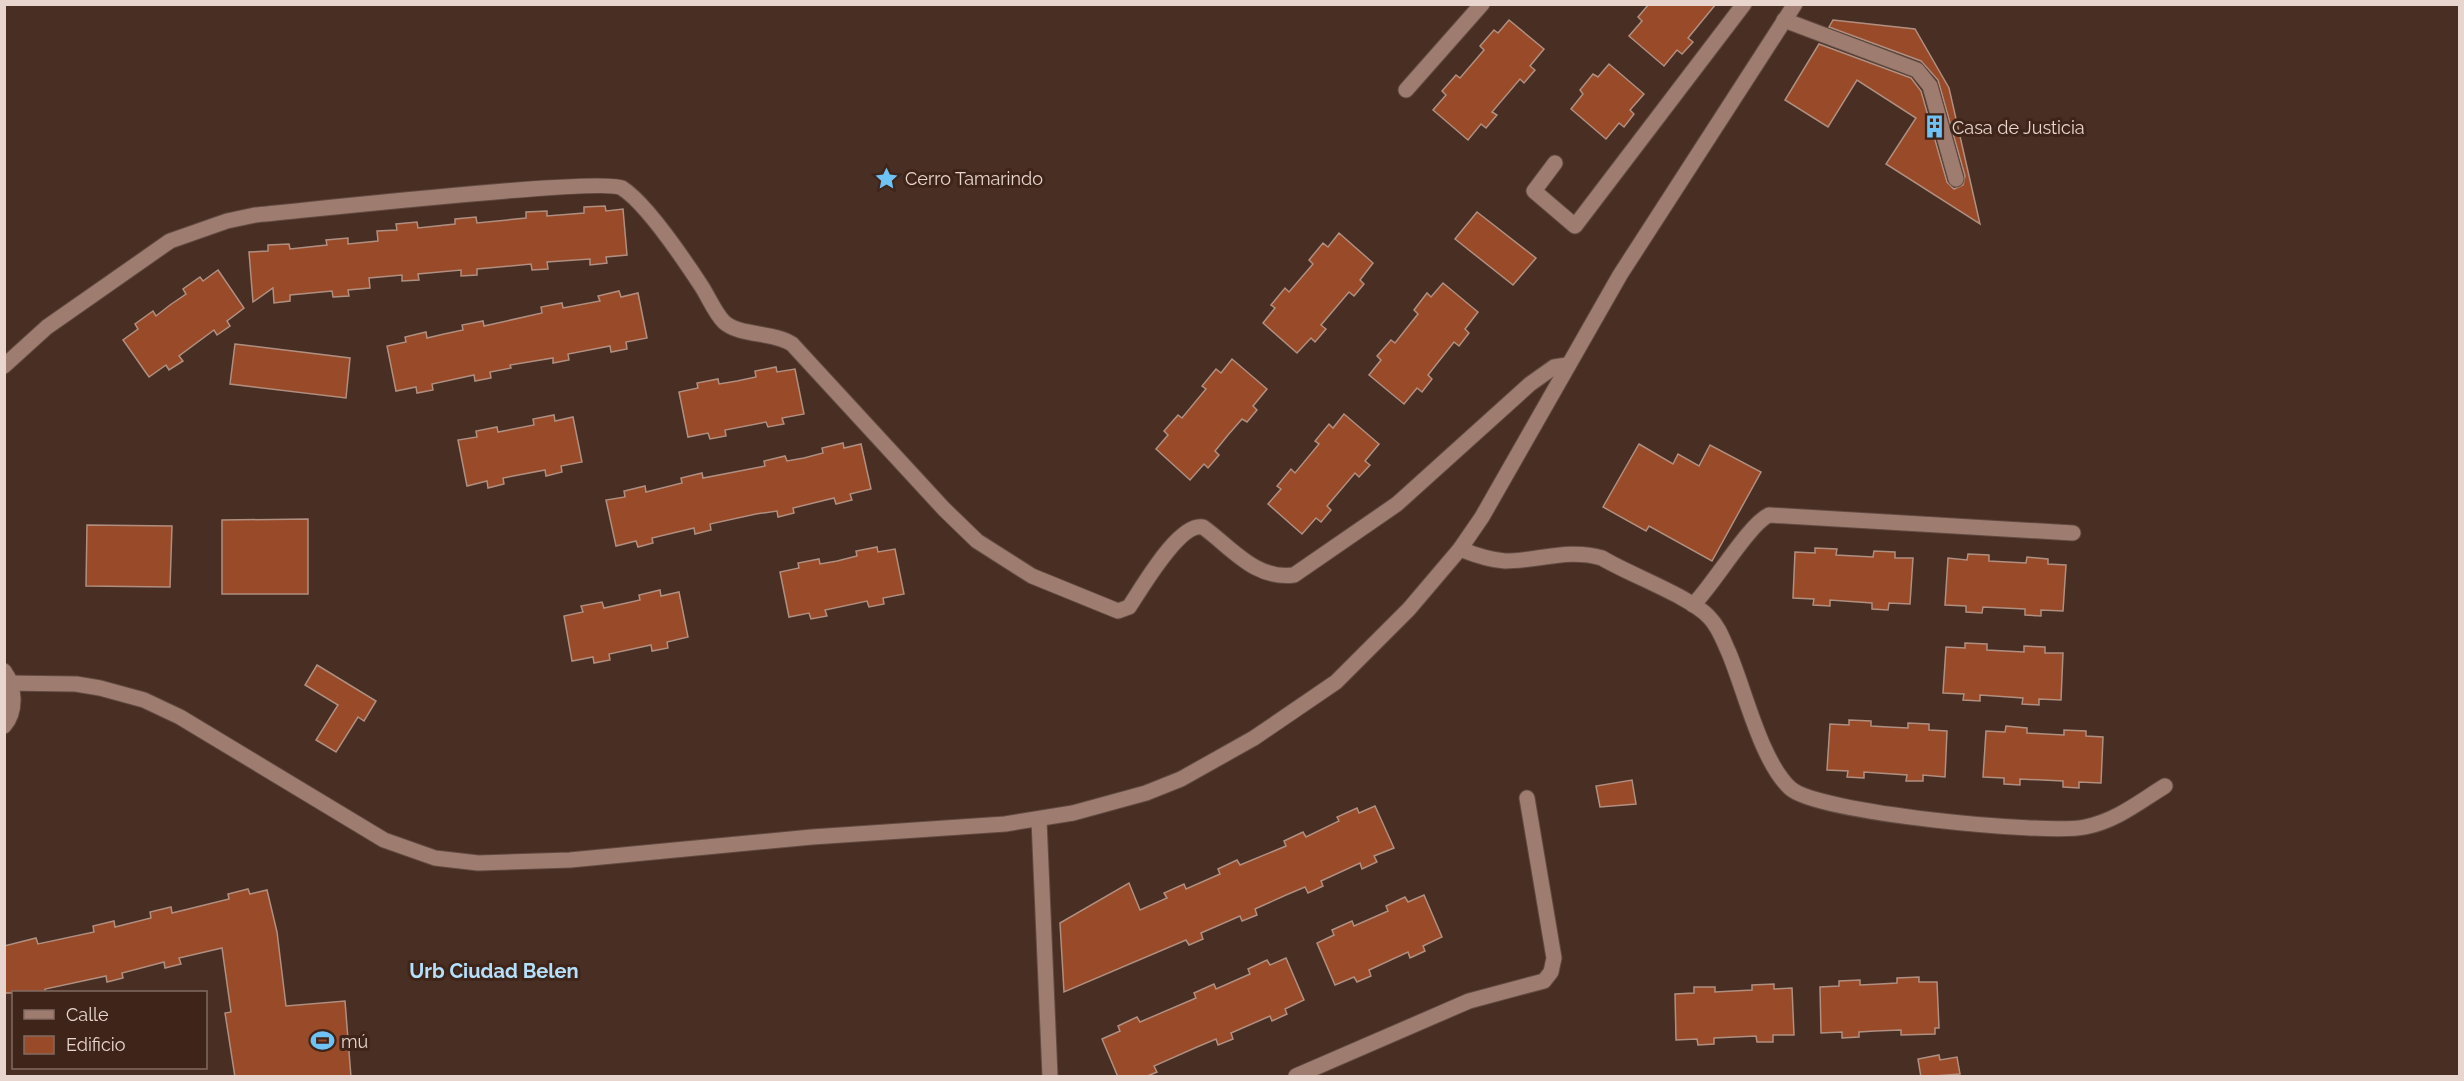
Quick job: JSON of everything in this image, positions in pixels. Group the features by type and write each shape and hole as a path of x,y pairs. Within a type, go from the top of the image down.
{"street":[{"path":"1406,90 1482,4"},
{"path":"1555,163 1534,191 1575,226 1744,4"},
{"path":"4,726 12,709 14,697 7,679 100,687 144,700 180,717 384,840 417,853 457,862 570,860 1039,820 1146,793 1180,779 1254,738 1336,682 1409,609 1461,549 1482,517 1620,274 1795,4"},
{"path":"1785,20 1917,70 1930,86 1956,179"},
{"path":"4,366 47,327 170,241 226,221 255,214 554,188 620,186 633,197 681,255 724,322 754,333 779,337 792,344 944,509 977,541 1032,576 1118,611 1129,607 1180,536 1194,526 1203,527 1262,572 1279,577 1294,575 1397,504 1530,384 1554,367 1567,366"},
{"path":"1693,605 1715,581 1757,522 1769,515 2073,533"},
{"path":"1461,549 1481,557 1504,561 1573,553 1589,554 1693,605 1707,615 1719,631 1768,756 1788,786 1808,798 1854,810 1959,822 2071,828 2112,820 2165,786"},
{"path":"1296,1077 1469,1002 1544,981 1548,977 1554,958 1527,798"},
{"path":"1039,820 1050,1077"}],"building":[{"path":"1649,4 1716,4 1688,38 1693,42 1682,54 1677,50 1664,66 1629,36 1642,21 1638,17"},
{"path":"1509,20 1544,49 1530,66 1535,70 1524,83 1520,79 1492,112 1497,115 1486,128 1481,124 1468,140 1433,110 1446,95 1442,91 1456,75 1460,78 1484,50 1480,46 1494,30 1498,33"},
{"name":"Casa de Justicia","path":"1833,20 1915,29 1949,88 1980,224 1886,164 1916,118 1857,80 1828,127 1785,100 1819,44 1911,78 1921,91 1947,182 1954,189 1963,185 1965,176 1938,80 1921,61 1829,27"},
{"path":"1609,64 1644,94 1630,110 1634,114 1624,127 1619,123 1606,139 1571,109 1583,94 1580,90 1593,74 1598,77"},
{"path":"605,206 606,211 623,209 627,255 606,257 607,263 590,265 590,259 547,262 548,269 532,270 531,264 477,269 477,275 461,276 461,270 418,274 419,280 402,281 402,275 369,278 370,288 348,290 349,296 333,297 332,291 290,295 290,301 274,303 273,288 253,302 249,252 268,251 268,245 289,244 290,249 327,245 326,240 348,238 348,244 378,241 377,231 397,230 396,224 417,222 418,228 455,224 455,219 476,217 477,223 526,218 526,212 547,211 547,216 584,213 584,207"},
{"path":"1477,212 1536,258 1513,285 1455,239"},
{"path":"1339,233 1373,263 1360,280 1364,284 1354,296 1349,292 1321,325 1326,329 1315,342 1311,338 1297,353 1263,323 1275,308 1271,305 1285,288 1289,292 1313,264 1309,260 1323,243 1328,247"},
{"path":"218,270 244,308 227,321 230,326 217,335 214,330 179,356 183,361 169,370 166,365 149,377 123,340 138,329 135,324 153,311 156,316 186,294 183,289 200,277 203,281"},
{"path":"1443,283 1478,312 1465,329 1469,333 1459,346 1454,342 1428,375 1432,379 1422,392 1417,388 1404,404 1369,375 1381,360 1377,356 1391,340 1395,343 1418,314 1414,310 1427,293 1431,297"},
{"path":"619,291 621,297 638,293 647,338 626,342 627,349 611,352 610,346 568,354 569,360 553,363 553,358 510,365 511,368 490,372 491,378 475,381 474,375 432,384 433,390 417,393 416,387 396,391 387,346 406,342 405,337 426,332 427,338 463,330 462,325 483,321 484,326 542,313 541,307 562,303 563,308 600,301 598,296"},
{"path":"235,344 350,358 346,398 230,384"},
{"path":"1232,359 1267,389 1253,406 1257,410 1247,422 1242,419 1215,451 1219,455 1208,468 1204,464 1190,480 1156,449 1168,435 1164,431 1178,415 1182,418 1206,389 1202,386 1216,369 1221,373"},
{"path":"776,367 777,372 795,369 804,414 782,418 784,424 768,427 766,422 725,430 726,436 710,439 708,433 688,437 679,392 698,388 697,383 718,379 719,384 756,377 755,371"},
{"path":"1344,414 1379,444 1365,461 1370,465 1359,477 1355,473 1327,506 1331,510 1321,522 1316,518 1302,534 1268,504 1281,489 1277,486 1291,469 1295,473 1319,444 1315,441 1329,424 1333,428"},
{"path":"554,415 555,421 573,417 582,462 561,466 562,472 546,476 545,470 503,478 504,484 488,488 487,481 467,486 458,440 477,437 476,431 497,427 498,432 534,425 533,419"},
{"path":"843,443 844,448 861,444 871,489 850,494 852,500 836,504 834,498 793,508 794,513 778,517 777,511 756,514 710,524 711,530 695,534 694,528 652,538 653,543 638,547 636,541 616,546 606,500 625,497 624,491 645,486 646,492 682,483 681,478 702,473 703,478 765,466 764,461 785,456 787,461 804,458 823,453 822,448"},
{"path":"1639,444 1673,464 1678,454 1699,466 1710,445 1761,472 1712,561 1649,526 1646,531 1603,507"},
{"path":"308,519 308,594 222,594 222,520"},
{"path":"87,525 172,526 170,587 86,586"},
{"path":"877,547 878,552 895,549 904,594 883,598 884,604 869,607 867,601 825,610 827,616 811,619 809,613 789,617 780,572 799,568 798,563 819,559 820,564 837,561 857,556 856,551"},
{"path":"1815,548 1837,549 1836,555 1873,557 1874,551 1895,552 1895,558 1913,558 1910,604 1889,603 1888,610 1872,609 1872,603 1830,600 1830,606 1813,605 1814,599 1793,598 1795,552 1815,553"},
{"path":"1968,554 1989,555 1989,561 2026,563 2027,557 2048,559 2048,564 2066,565 2063,611 2041,610 2041,616 2025,615 2025,609 1983,607 1982,613 1966,612 1966,606 1945,605 1948,558 1967,560"},
{"path":"660,590 661,596 679,592 688,637 667,642 668,648 652,651 651,645 609,654 610,660 594,663 593,657 572,661 564,616 583,612 581,606 602,602 604,608 640,600 639,595"},
{"path":"1965,643 1987,644 1987,650 2024,652 2024,646 2045,647 2045,653 2063,653 2061,700 2039,699 2039,705 2022,704 2023,698 1980,695 1980,701 1963,700 1964,694 1943,693 1946,647 1965,648"},
{"path":"317,665 376,701 364,721 358,717 336,752 316,740 338,705 305,685"},
{"path":"1849,720 1871,721 1871,726 1908,728 1908,723 1929,724 1929,730 1947,731 1945,777 1923,775 1923,781 1906,781 1907,775 1864,772 1864,778 1847,777 1848,771 1827,770 1830,724 1849,725"},
{"path":"2006,726 2027,728 2027,733 2064,735 2064,730 2086,731 2086,736 2103,737 2101,783 2079,782 2079,788 2063,787 2063,781 2020,779 2020,785 2004,784 2004,778 1983,777 1986,731 2005,732"},
{"path":"1632,780 1636,804 1600,807 1596,786"},
{"path":"1375,806 1394,848 1374,856 1377,862 1362,869 1360,863 1321,881 1323,886 1308,893 1305,887 1255,909 1257,915 1242,921 1240,916 1201,933 1203,939 1189,945 1186,940 1064,992 1060,923 1129,883 1140,910 1167,898 1164,893 1184,884 1186,889 1220,874 1218,869 1237,860 1240,865 1286,846 1284,841 1303,832 1306,837 1339,821 1337,817 1357,808 1359,813"},
{"path":"248,889 250,894 267,890 277,932 286,1006 345,1001 351,1077 235,1077 225,1013 231,1012 222,948 179,958 181,964 165,968 164,962 122,973 123,978 107,982 106,976 45,989 45,991 4,993 4,946 36,938 38,944 94,932 93,926 114,921 115,927 151,918 150,912 171,907 172,913 229,899 228,894"},
{"path":"1424,895 1442,937 1423,946 1425,951 1410,958 1408,952 1369,970 1371,976 1357,982 1354,977 1335,985 1317,943 1334,935 1332,930 1352,921 1354,926 1388,911 1386,906 1405,897 1408,902"},
{"path":"1286,958 1304,1000 1285,1009 1287,1014 1272,1021 1270,1016 1231,1033 1233,1039 1218,1045 1216,1039 1154,1066 1157,1072 1145,1077 1118,1077 1102,1039 1120,1031 1118,1026 1137,1017 1140,1022 1196,998 1194,993 1214,984 1216,989 1250,974 1248,969 1267,960 1270,965"},
{"path":"1919,977 1919,982 1937,982 1939,1028 1935,1028 1935,1034 1901,1035 1901,1030 1875,1031 1859,1032 1859,1037 1842,1038 1842,1032 1821,1033 1820,987 1839,986 1839,981 1860,980 1860,985 1880,984 1897,983 1897,978"},
{"path":"1774,984 1774,989 1792,988 1794,1035 1773,1035 1773,1042 1757,1042 1756,1036 1714,1038 1714,1044 1698,1045 1697,1039 1676,1040 1675,994 1694,993 1694,987 1715,987 1715,992 1752,990 1752,985"},
{"path":"1939,1055 1940,1060 1957,1057 1960,1074 1921,1077 1918,1059"}],"place":[{"name":"Casa de Justicia","path":"1934,127"},
{"name":"Cerro Tamarindo","path":"887,178"},
{"name":"mú","path":"323,1041"}],"district":[{"name":"Urb Ciudad Belen","path":"494,971"}]}
